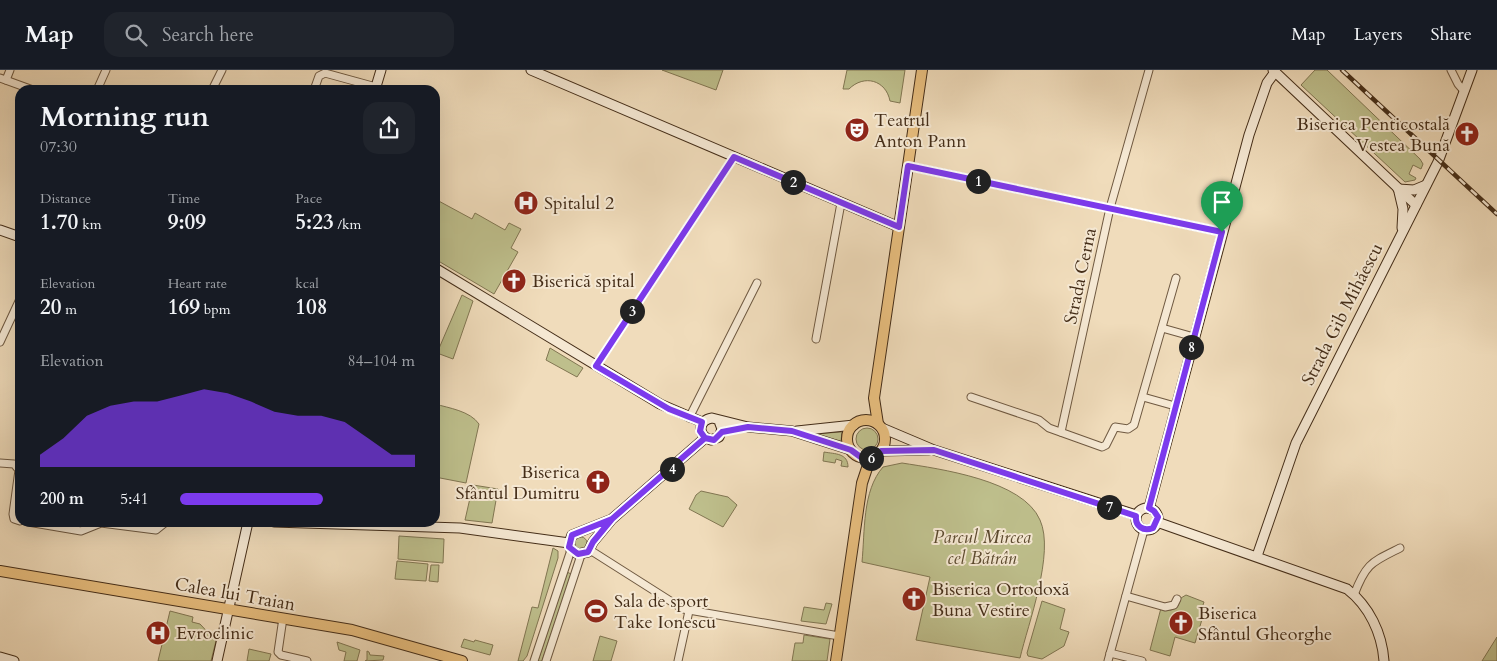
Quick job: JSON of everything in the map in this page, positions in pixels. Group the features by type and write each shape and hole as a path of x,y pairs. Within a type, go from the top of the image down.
{"main road":[{"path":"376,85 381,70"},
{"path":"531,70 899,227"},
{"path":"836,661 862,483 867,468 879,453 885,440 880,427 874,398 922,70"},
{"name":"Strada Gib Mihăescu","path":"1257,556 1296,443 1442,154 1472,70"},
{"path":"1149,508 1249,135 1267,83 1274,71 1416,204"},
{"path":"1398,189 1414,190 1426,184"},
{"path":"1398,189 1403,209 1401,234"},
{"path":"0,230 15,235"},
{"path":"440,271 596,366 689,418 702,422 709,418 748,427 792,431 873,422 880,427 934,450 1136,516"},
{"path":"862,483 854,453 847,440 874,398"},
{"path":"719,421 722,432"},
{"path":"702,422 700,431 705,438"},
{"path":"425,527 475,529 570,546 581,555 592,546 612,519 705,438 716,439 722,432 748,427"},
{"path":"792,431 867,458 879,453 934,450"},
{"path":"1149,508 1157,514 1157,522 1153,528 1144,530 1138,526 1136,516 1140,510 1149,508"},
{"path":"570,546 572,535 612,519"},
{"path":"1157,522 1338,584 1354,595 1375,624 1384,661"},
{"path":"217,661 247,527"},
{"path":"579,531 587,532 592,546"},
{"name":"Calea lui Traian","path":"0,571 228,608 370,634 462,661"},
{"path":"0,657 14,661"}],"street":[{"path":"10,70 3,79 20,85"},
{"path":"99,85 106,70"},
{"path":"216,85 222,70"},
{"name":"Strada Cerna","path":"1061,432 1110,208 1149,70"},
{"path":"1451,70 1464,91"},
{"path":"316,85 319,76 325,73 365,85"},
{"path":"596,366 734,157"},
{"path":"908,166 1222,232"},
{"path":"816,339 841,203"},
{"path":"971,397 1039,420 1049,428 1102,447 1106,445 1115,427 1131,428 1143,397 1176,278"},
{"path":"689,418 757,283"},
{"path":"0,342 15,310"},
{"path":"1162,328 1194,337"},
{"path":"1143,397 1175,406"},
{"path":"0,463 15,465"},
{"path":"15,499 13,514 15,519"},
{"path":"60,527 85,531 94,527"},
{"path":"133,527 156,530 160,527"},
{"path":"1108,661 1144,530"},
{"path":"534,661 570,546"},
{"path":"592,546 672,604 688,611 839,636"},
{"path":"1354,595 1362,575 1371,563 1400,548"},
{"path":"546,661 581,555"},
{"path":"1126,596 1165,607 1174,605 1177,599"},
{"path":"678,661 688,611"},
{"path":"283,618 278,652 281,655 307,661"},
{"path":"1110,653 1142,661"}],"green space":[{"path":"662,70 723,70 716,90"},
{"path":"847,70 905,70 900,103 890,101 884,88 874,82 861,82 849,89 843,89"},
{"path":"1315,70 1327,70 1420,159 1423,164 1421,169 1413,165 1409,174 1416,178 1415,180 1405,182 1301,85"},
{"path":"440,202 472,219 475,213 505,230 509,223 521,229 511,248 518,252 494,294 440,262"},
{"path":"462,295 473,301 453,359 440,354 440,346"},
{"path":"550,348 583,368 577,377 546,360"},
{"path":"440,405 465,413 479,424 466,483 440,478"},
{"path":"867,428 875,431 878,439 875,447 867,450 859,447 856,439 859,431"},
{"path":"842,432 841,441 811,434"},
{"path":"824,452 843,457 846,459 848,467 841,466 842,461 836,459 835,463 823,461"},
{"name":"Parcul Mircea cel Bătrân","path":"902,463 958,473 999,486 1017,495 1031,506 1040,520 1044,534 1042,569 1039,589 1020,658 916,640 930,577 862,562 866,512 871,488 883,467"},
{"path":"473,485 498,489 492,523 465,520"},
{"path":"701,491 728,497 737,505 723,527 689,509 696,495"},
{"path":"399,536 444,539 443,563 398,559"},
{"path":"583,537 586,538 586,548 579,549 576,548 575,541 576,538"},
{"path":"553,548 558,551 558,558 527,656 523,661 518,661 532,607 538,608"},
{"path":"397,561 428,564 426,581 395,579"},
{"path":"431,565 439,565 438,582 429,581"},
{"path":"567,572 571,574 542,661 538,661"},
{"path":"1186,595 1204,602 1201,611 1203,616 1195,643 1175,637 1170,656 1150,650 1161,608 1171,610 1178,606 1181,598"},
{"path":"1042,601 1065,609 1060,629 1069,632 1064,646 1042,659 1028,656 1027,653"},
{"path":"826,603 832,604 826,624 801,621 804,607 824,610"},
{"path":"170,611 193,617 192,622 200,624 216,641 211,661 158,661"},
{"path":"804,635 830,639 827,661 792,661 795,643 803,643"},
{"path":"600,636 617,641 611,661 593,661"},
{"path":"1497,637 1497,661 1482,661"},
{"path":"464,639 493,645 490,655 461,647"},
{"path":"337,642 360,650 357,661 344,661 346,652 339,650"},
{"path":"249,649 271,654 269,661 247,661"},
{"path":"367,651 370,655 384,656 383,660 365,661 367,660"}],"railway":[{"path":"1342,70 1497,214"}],"place":[{"name":"Teatrul Anton Pann","path":"857,130"},
{"name":"Biserica Penticostală Vestea Bună","path":"1467,134"},
{"name":"Spitalul 2","path":"526,203"},
{"name":"Biserică spital","path":"514,281"},
{"name":"Biserica Sfântul Dumitru","path":"598,482"},
{"name":"Biserica Ortodoxă Buna Vestire","path":"914,599"},
{"name":"Sala de sport Take Ionescu","path":"596,611"},
{"name":"Biserica Sfântul Gheorghe","path":"1181,623"},
{"name":"Evroclinic","path":"158,633"}],"route":[{"path":"1222,232 908,166 899,227 734,157 596,366 669,409 702,422 700,431 705,438 683,460 612,519 575,532 570,538 569,547 572,551 581,555 588,552 593,542 612,519 649,488 683,460 697,447 705,438 714,440 722,432 748,427 792,431 851,450 862,458 872,458 881,451 934,450 1136,516 1138,526 1144,530 1150,530 1156,524 1158,517 1149,508 1222,232"}]}
